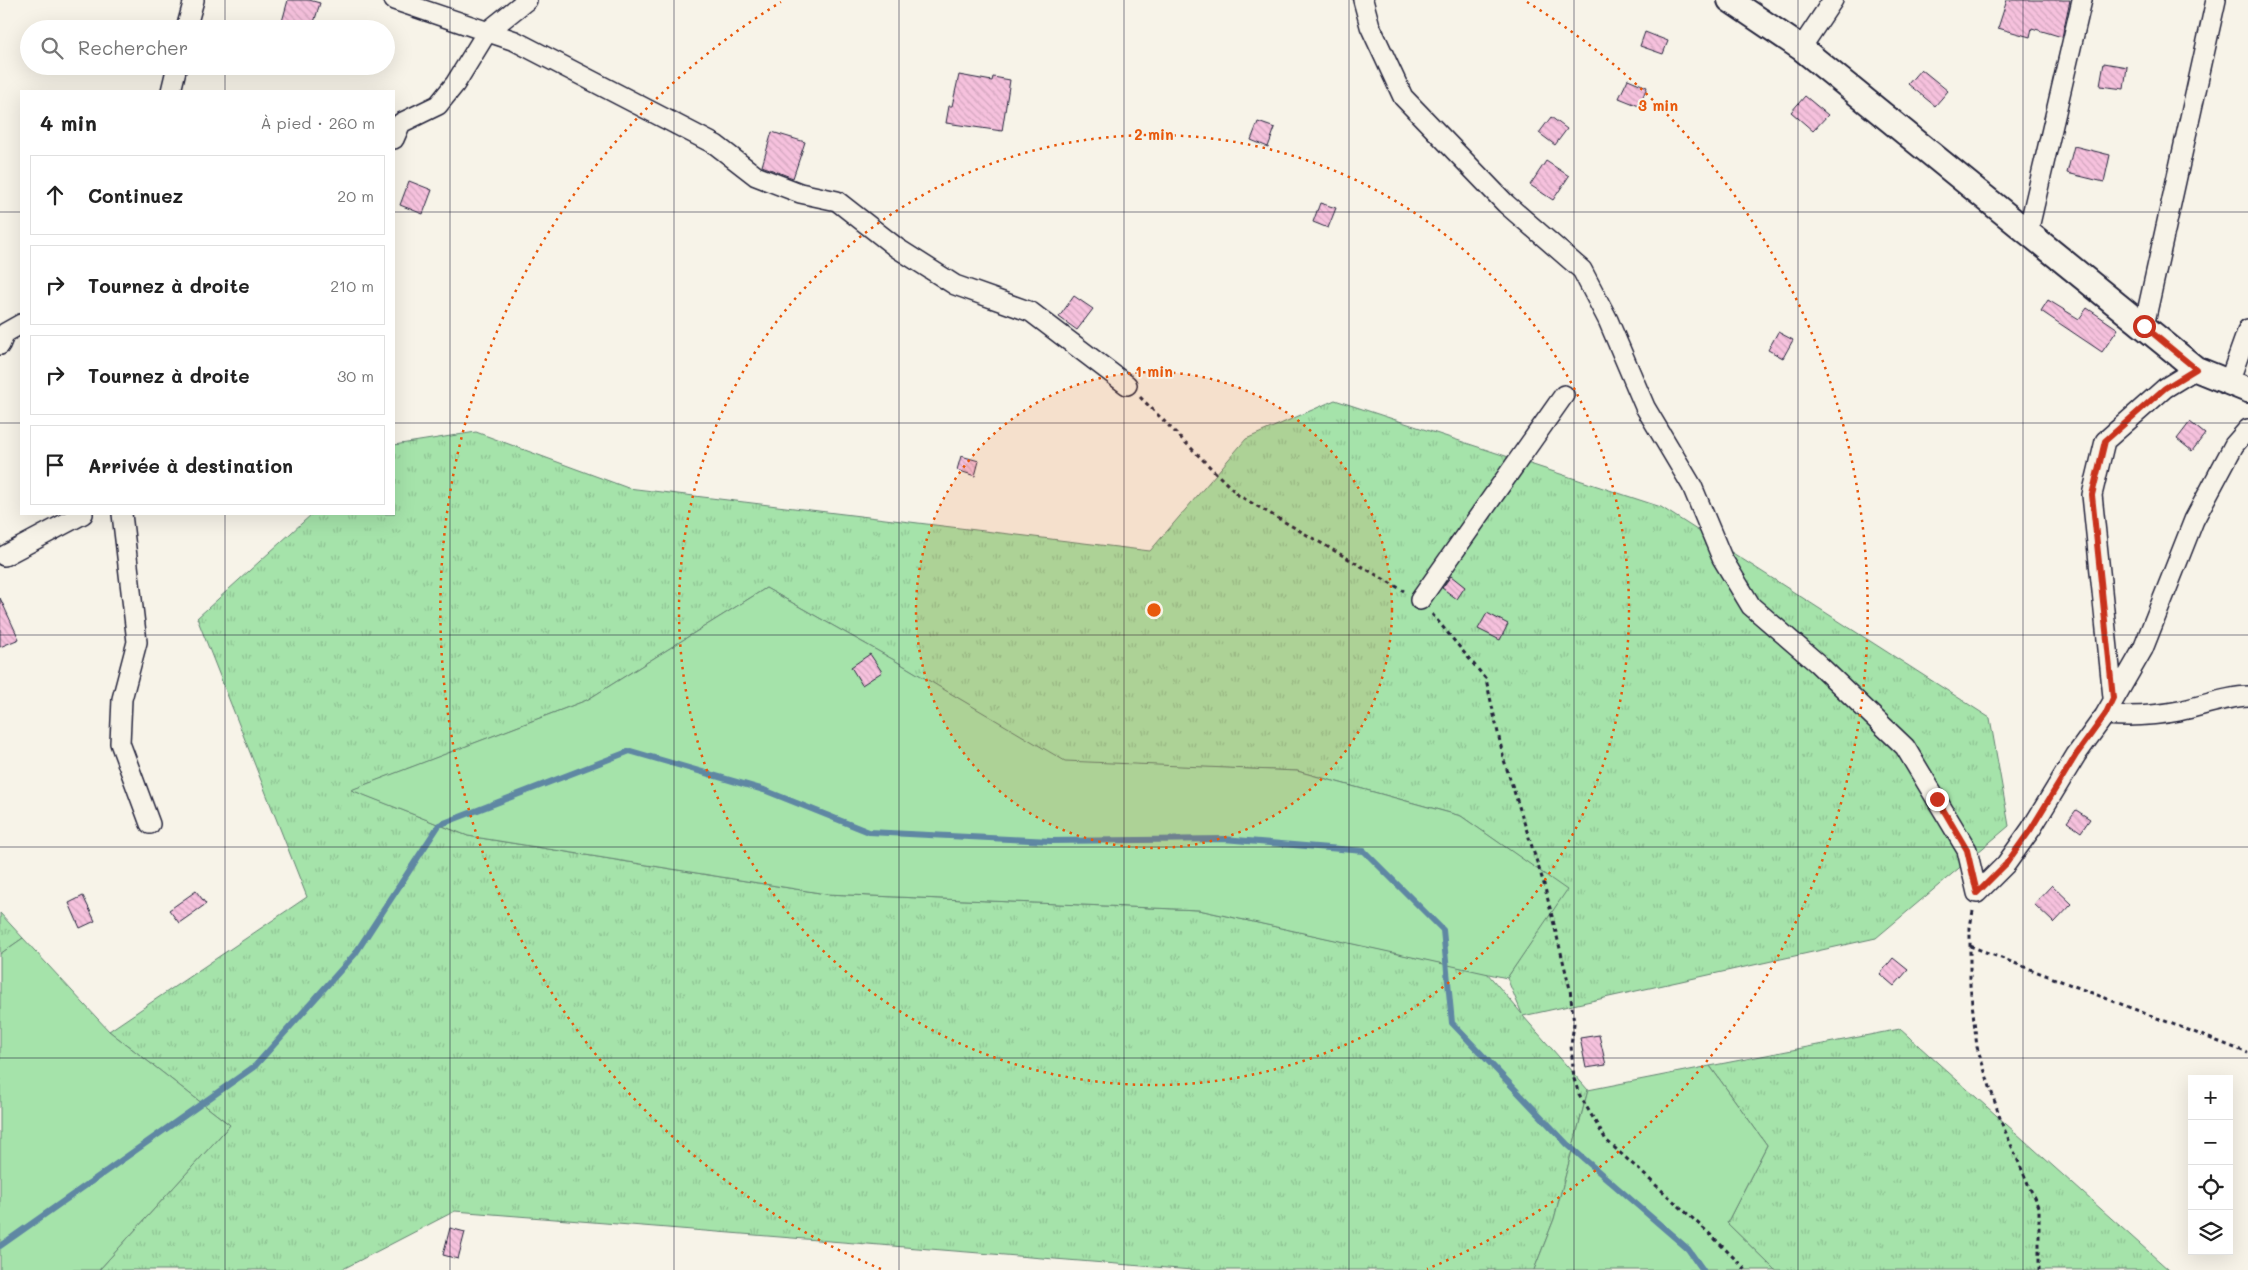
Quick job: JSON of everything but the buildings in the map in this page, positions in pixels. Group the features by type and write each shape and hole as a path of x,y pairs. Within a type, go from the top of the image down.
{"street":[{"path":"188,20 194,0"},
{"path":"394,0 515,41 716,145 756,176 800,192 837,201 897,248 955,285 1031,312 1127,385"},
{"path":"395,137 402,123 438,105 455,84 488,32 527,0"},
{"path":"1363,0 1370,26 1404,97 1506,204 1582,270 1608,320 1645,407 1692,486 1722,558 1751,606 1817,663 1905,747 1967,850 1977,893"},
{"path":"1730,0 1801,48 2196,369 2238,386 2248,329"},
{"path":"1801,48 1833,0"},
{"path":"2028,232 2082,0"},
{"path":"2144,326 2216,0"},
{"path":"171,90 175,75"},
{"path":"0,345 5,333 20,325"},
{"path":"2113,698 2092,495 2105,441 2165,388 2196,369"},
{"path":"1420,600 1564,395"},
{"path":"1977,893 2006,864 2031,829 2076,755 2105,715 2113,698 2143,649 2194,520 2234,445 2248,429"},
{"path":"4,556 81,515"},
{"path":"122,515 137,642 122,700 120,744 150,824"},
{"path":"2105,715 2139,717 2180,711 2228,697 2248,696"}],"path":[{"path":"1127,385 1238,495 1420,600 1486,679 1504,760 1544,884 1570,989 1574,1024 1571,1044 1574,1079 1579,1094 1606,1140 1712,1236 1746,1270"},
{"path":"1977,893 1970,927 1970,985 1978,1047 2002,1124 2039,1209 2039,1270"},
{"path":"1970,946 2248,1053"}],"green space":[{"path":"1335,400 1661,507 1990,718 2009,826 1876,938 1523,1016 1588,1090 1554,1219 1534,1270 1192,1270 455,1211 341,1270 99,1270 230,1125 109,1031 307,897 197,618 311,515 395,515 395,445 476,432 628,488 1150,551 1246,439","holes":["766,588 894,660 1065,762 1297,771 1461,816 1566,890 1507,978 1522,1014 1487,973 1199,910 826,894 468,836 352,790 587,700"]},
{"path":"766,588 894,660 1065,761 1297,771 1461,816 1567,890 1507,978 1199,910 826,894 468,836 351,790 587,700"},
{"path":"0,913 23,938 0,954"},
{"path":"23,938 109,1031 230,1125 99,1270 0,1270 0,954"},
{"path":"1900,1029 2169,1270 1775,1270 1727,1223 1767,1145 1710,1066"},
{"path":"1710,1066 1767,1145 1727,1223 1775,1270 1534,1270 1554,1219 1588,1090"}],"waterway":[{"path":"0,1246 255,1066 355,954 439,825 630,751 764,790 869,832 1051,841 1224,839 1364,851 1443,930 1452,1023 1568,1145 1688,1249 1703,1270"}],"route":[{"path":"1937,799 1967,850 1977,893 2006,864 2031,829 2076,755 2105,715 2113,698 2106,615 2092,495 2105,441 2165,388 2196,369 2144,326"}]}
